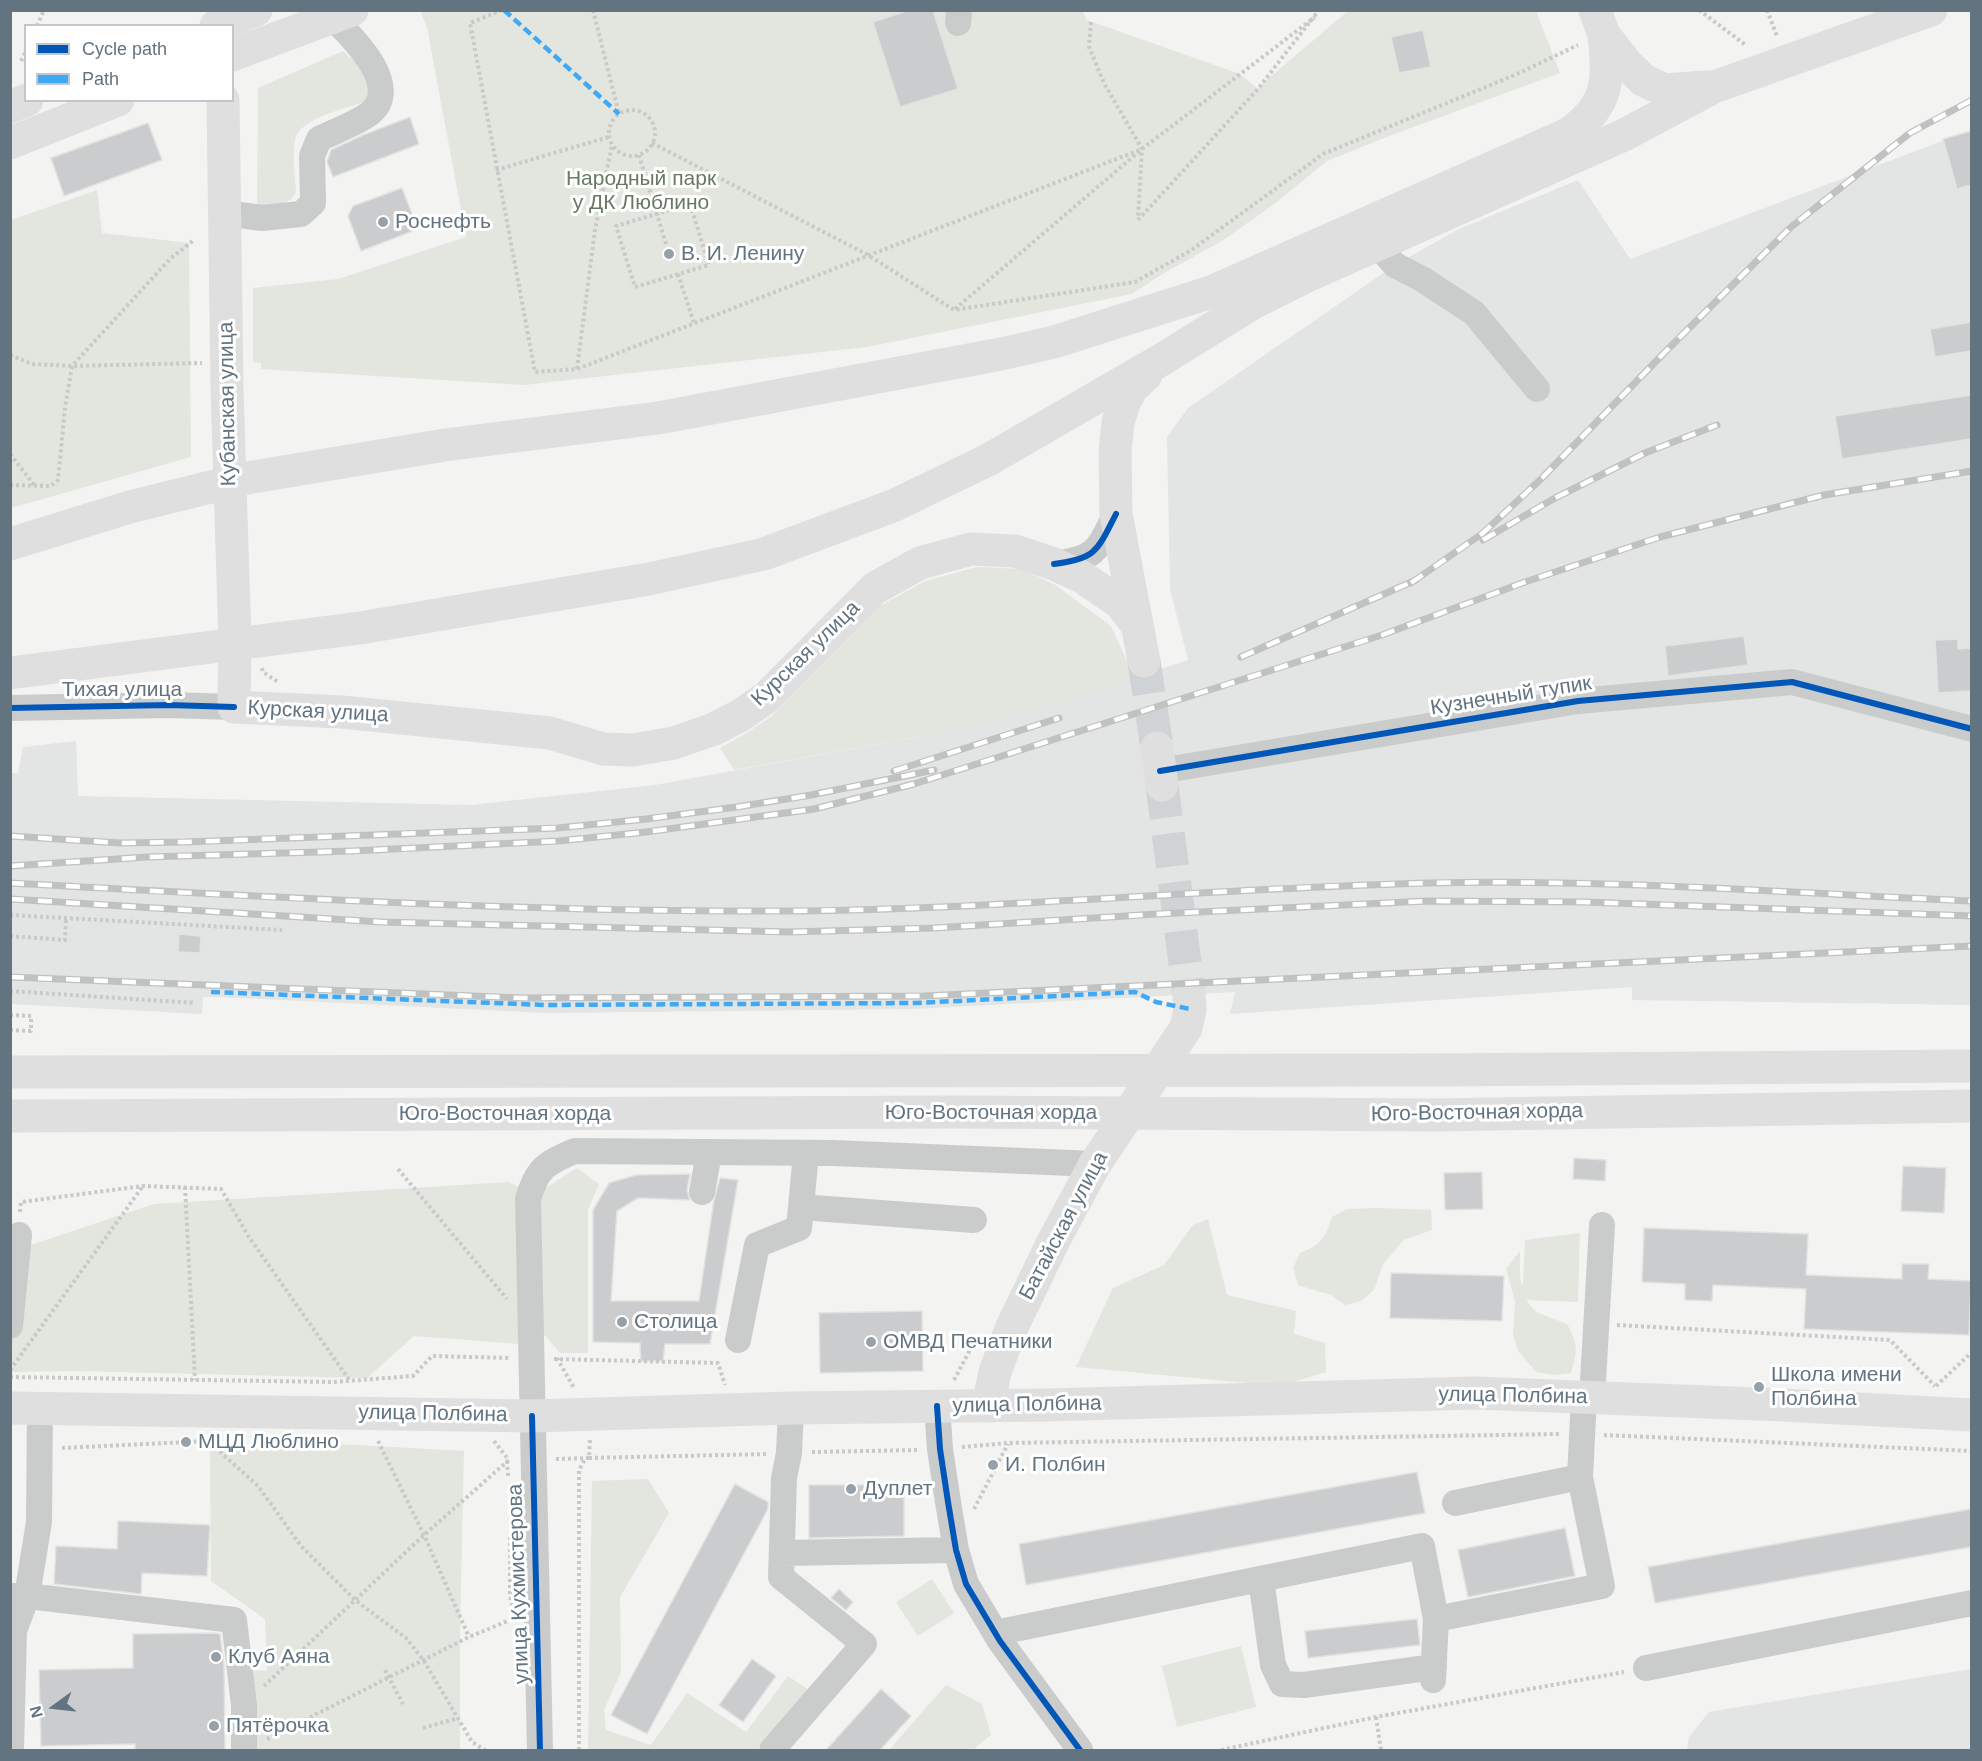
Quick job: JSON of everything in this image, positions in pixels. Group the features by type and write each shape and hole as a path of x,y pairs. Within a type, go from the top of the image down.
{"main road":[{"path":"220,24 256,10"},
{"path":"10,672 360,628 649,579 764,554 895,505 988,460 1161,360 1253,303 1376,244 1624,135 1714,87 1931,10"},
{"path":"234,54 342,14"},
{"path":"1592,30 1643,80 1664,90 1714,87"},
{"path":"10,544 130,507 247,478 445,445 658,418 1001,354 1054,342 1211,292 1568,134 1584,123 1598,107 1606,74 1592,30"},
{"path":"10,107 24,101"},
{"path":"10,143 113,102"},
{"name":"Кубанская улица","path":"223,102 227,388 235,640 234,707"},
{"path":"1144,661 1116,514 1115,451 1118,422 1124,402 1132,388 1161,360"},
{"name":"Курская улица","path":"234,707 342,712 550,732 603,749 633,750 674,743 714,729 768,697 875,588 920,562 971,549 1015,550 1054,564 1082,577 1120,603 1137,625"},
{"path":"235,640 240,663 251,686 283,700 342,712"},
{"name":"Батайская улица","path":"988,1406 995,1372 1011,1329 1053,1242 1095,1164 1186,1028 1190,1009 1188,994"},
{"name":"Юго-Восточная хорда","path":"10,1072 1434,1070 1971,1066"},
{"name":"Юго-Восточная хорда","path":"10,1116 957,1112 1435,1115 1971,1106"},
{"name":"улица Полбина","path":"25,1408 532,1416 791,1407 945,1395 988,1406 1476,1393 1971,1415"}],"street":[{"path":"208,10 214,24"},
{"path":"225,213 262,218 301,214 314,203 312,156 319,139 370,113 378,103 381,84 370,59 355,39 342,14"},
{"path":"1376,244 1395,265 1422,279 1474,313 1537,389"},
{"path":"1054,564 1079,561 1094,552 1116,514"},
{"name":"Кузнечный тупик","path":"1160,768 1578,700 1792,682 1971,729"},
{"name":"Тихая улица","path":"10,685 28,697 62,706"},
{"name":"Тихая улица","path":"10,708 169,705 234,707"},
{"name":"улица Кухмистерова","path":"540,1750 532,1416 540,1354 528,1199 534,1178 552,1160 575,1151 806,1153 1095,1164"},
{"path":"702,1192 709,1153"},
{"path":"738,1340 757,1245 799,1228 806,1153"},
{"path":"801,1207 974,1220"},
{"path":"10,1326 19,1223"},
{"path":"1436,1619 1602,1586 1580,1477 1582,1434 1597,1324 1602,1225"},
{"path":"945,1395 940,1449 956,1547 966,1584 995,1633 1080,1750"},
{"path":"772,1750 864,1644 781,1577 784,1478 789,1453 791,1407"},
{"path":"10,1750 14,1631 19,1596 39,1521 40,1449 25,1408"},
{"path":"1455,1503 1580,1477"},
{"path":"995,1633 1422,1546 1436,1619 1433,1674 1304,1686 1282,1684 1273,1665 1262,1579"},
{"path":"782,1553 956,1547"},
{"path":"19,1596 234,1620 244,1704 244,1750"},
{"path":"1646,1668 1971,1602"}],"path":[{"path":"38,24 44,10"},
{"path":"502,10 470,23 535,372 577,369 1142,149"},
{"path":"593,10 619,114"},
{"path":"1091,22 1089,47 1104,83 1142,149 1138,220 1258,89 1319,10"},
{"path":"1699,10 1747,46"},
{"path":"1767,10 1777,36"},
{"path":"954,310 1142,149 1315,16"},
{"path":"652,143 868,255 954,310 1135,282 1190,251 1323,154 1515,75 1592,30"},
{"path":"21,61 24,55"},
{"path":"630,110 642,112 651,120 655,131 652,143 639,155 626,156 612,145 609,137 610,124 619,114 630,110"},
{"path":"496,170 609,137"},
{"path":"577,369 596,230 612,145"},
{"path":"639,155 666,244"},
{"path":"690,204 709,264 678,274 635,287 616,226 690,204"},
{"path":"10,485 51,486 58,480 65,408 72,366 170,259 194,240"},
{"path":"678,274 694,323"},
{"path":"10,355 32,364 72,366 209,363"},
{"path":"10,454 35,486"},
{"path":"10,915 282,930"},
{"path":"10,936 65,940 66,918"},
{"path":"10,992 195,1003"},
{"path":"10,1015 31,1016 31,1031 10,1030"},
{"path":"398,1169 512,1305"},
{"path":"19,1223 21,1202 143,1186 221,1189 249,1237 350,1381"},
{"path":"10,1370 143,1186"},
{"path":"185,1187 195,1380"},
{"path":"1597,1324 1890,1340 1935,1387"},
{"path":"945,1395 980,1331"},
{"path":"244,1704 508,1459 589,1458 590,1415 558,1359 540,1354"},
{"path":"10,1377 350,1381 413,1376 432,1356 540,1354 558,1359 718,1363 725,1387"},
{"path":"940,1449 1008,1443 1582,1434 1971,1451"},
{"path":"40,1449 208,1441 258,1486 301,1546 355,1600 406,1638 424,1662 472,1742 485,1750"},
{"path":"378,1441 424,1535 469,1638"},
{"path":"956,1547 1008,1443"},
{"path":"579,1750 579,1470 585,1458"},
{"path":"244,1750 469,1638 515,1618"},
{"path":"1221,1750 1376,1718 1646,1668"},
{"path":"386,1670 403,1704"},
{"path":"423,1728 458,1718"},
{"path":"1376,1718 1381,1750"},
{"path":"471,1750 472,1742"}],"shaded area":[{"path":"1971,130 1971,1005 1632,1000 1632,987 1230,1014 1235,992 915,1009 545,1013 222,997 203,997 202,1014 11,1004 10,773 18,773 23,747 76,741 78,796 471,805 655,785 962,729 1052,705 1188,660 1170,589 1167,437 1188,408 1395,265 1459,229 1578,180 1630,259"},
{"path":"1971,1669 1971,1750 1687,1750 1689,1737 1709,1712"}],"green space":[{"name":"Народный парк у ДК Люблино","path":"428,11 1082,11 1087,20 1240,74 1258,89 1348,11 1536,11 1560,73 1327,161 1277,202 1222,241 1164,273 1132,294 867,347 524,385 261,369 261,363 253,362 253,288 338,279 466,237 427,27 421,13"},
{"path":"343,51 370,75 367,101 325,115 298,132 294,146 296,192 285,203 257,208 258,88"},
{"path":"97,190 102,233 189,243 191,457 11,508 11,220"},
{"path":"977,567 1020,569 1054,584 1111,626 1135,678 1052,705 962,729 734,770 720,748 773,715 880,606 925,581"},
{"path":"577,1168 599,1184 588,1210 588,1353 560,1353 540,1330 539,1192"},
{"path":"509,1182 519,1187 519,1344 414,1336 367,1378 73,1371 11,1372 10,1246 25,1247 154,1204"},
{"path":"1347,1209 1431,1210 1432,1230 1404,1240 1383,1264 1374,1290 1361,1301 1345,1305 1331,1295 1298,1285 1293,1268 1300,1253 1318,1244 1332,1217"},
{"path":"1208,1219 1227,1295 1296,1311 1294,1334 1325,1343 1326,1372 1280,1386 1076,1367 1113,1288 1164,1265 1193,1225"},
{"path":"1580,1233 1578,1302 1526,1300 1536,1312 1567,1324 1576,1348 1571,1373 1554,1375 1536,1372 1518,1351 1513,1335 1515,1301 1506,1269 1520,1251 1520,1279 1523,1286 1525,1240"},
{"path":"338,1444 464,1451 460,1750 247,1750 248,1670 267,1671 265,1619 211,1581 210,1448"},
{"path":"648,1479 669,1513 620,1597 621,1672 604,1710 606,1730 651,1745 687,1693 746,1732 788,1676 809,1690 757,1750 588,1750 592,1481"},
{"path":"932,1579 954,1613 918,1636 896,1602"},
{"path":"1241,1646 1256,1707 1177,1727 1162,1666"},
{"path":"946,1685 982,1704 991,1735 973,1750 889,1750"}],"building":[{"path":"909,10 933,10 958,89 900,107 873,22"},
{"path":"1423,30 1431,67 1399,73 1391,37"},
{"path":"410,117 419,144 333,177 327,162 331,150"},
{"path":"148,123 162,160 64,196 51,158"},
{"path":"1971,131 1971,185 1957,189 1943,139"},
{"name":"Роснефть","path":"402,188 418,229 361,251 348,216 353,206"},
{"path":"1971,322 1971,351 1935,357 1930,329"},
{"path":"1971,395 1971,439 1842,459 1835,416"},
{"path":"1744,636 1748,665 1668,676 1665,646"},
{"path":"1958,639 1958,649 1971,648 1971,691 1938,693 1935,640"},
{"path":"179,934 201,936 200,953 178,952"},
{"path":"1574,1158 1606,1160 1605,1181 1573,1179"},
{"path":"1903,1166 1946,1168 1944,1213 1901,1211"},
{"path":"1482,1172 1483,1209 1445,1210 1444,1173"},
{"path":"690,1174 687,1190 690,1200 638,1198 617,1211 611,1301 699,1301 714,1200 720,1178 738,1180 710,1344 665,1344 663,1361 641,1361 640,1343 593,1342 593,1210 609,1183 636,1175"},
{"path":"1644,1228 1808,1234 1806,1275 1902,1279 1902,1264 1929,1264 1928,1279 1971,1281 1969,1335 1804,1329 1806,1289 1713,1285 1712,1301 1685,1300 1685,1284 1642,1282"},
{"path":"1391,1273 1504,1276 1502,1321 1390,1318"},
{"name":"ОМВД Печатники","path":"922,1311 923,1371 820,1373 819,1313"},
{"path":"1417,1472 1425,1513 1026,1585 1019,1544"},
{"path":"735,1484 768,1502 768,1509 647,1734 611,1715"},
{"path":"809,1485 904,1485 904,1536 809,1538"},
{"path":"1971,1509 1971,1547 1655,1603 1648,1567"},
{"path":"118,1521 210,1525 207,1576 142,1573 141,1594 54,1584 56,1546 117,1549"},
{"path":"1565,1528 1575,1576 1468,1597 1458,1550"},
{"path":"839,1589 853,1602 846,1610 831,1598"},
{"path":"1417,1619 1420,1645 1308,1658 1305,1631"},
{"path":"133,1634 220,1634 224,1666 225,1750 135,1750 135,1744 41,1746 39,1670 133,1668"},
{"path":"752,1659 776,1676 743,1722 719,1705"},
{"path":"881,1689 911,1716 880,1750 826,1750"}],"tunnel":[{"path":"1144,661 1157,748"},
{"path":"1162,785 1189,994"}],"railway":[{"path":"1411,583 1483,533 1541,479 1791,227 1910,133 1972,100"},
{"path":"1483,540 1555,498 1645,453 1717,425"},
{"path":"10,866 147,857 353,851 558,841 646,832 814,809 914,784 1382,635 1525,582 1660,537 1824,495 1972,471"},
{"path":"1241,657 1416,580"},
{"path":"894,771 1059,718"},
{"path":"10,836 120,843 558,828 737,807 811,795 934,770"},
{"path":"10,883 394,903 683,911 860,910 1267,889 1498,882 1633,885 1972,901"},
{"path":"10,899 381,922 790,932 935,928 1157,914 1427,901 1585,902 1972,916"},
{"path":"10,977 522,998 924,996 1972,946"}],"marked path":[{"path":"504,10 619,114"},
{"path":"211,992 546,1005 916,1003 1135,992 1156,1002 1190,1009"}],"cycle path":[{"path":"1054,564 1079,559 1094,551 1116,514"},
{"path":"1160,771 1578,701 1792,682 1972,729"},
{"path":"10,708 169,705 234,707"},
{"path":"937,1406 940,1449 948,1502 956,1550 966,1584 1000,1641 1080,1750"},
{"path":"532,1416 540,1750"}],"place":[{"name":"Роснефть","path":"383,222"},
{"name":"В. И. Ленину","path":"669,254"},
{"name":"Столица","path":"622,1322"},
{"name":"ОМВД Печатники","path":"871,1342"},
{"name":"Школа имени Полбина","path":"1759,1387"},
{"name":"МЦД Люблино","path":"186,1442"},
{"name":"И. Полбин","path":"993,1465"},
{"name":"Дуплет","path":"851,1489"},
{"name":"Клуб Аяна","path":"216,1657"},
{"name":"Пятёрочка","path":"214,1726"}]}
